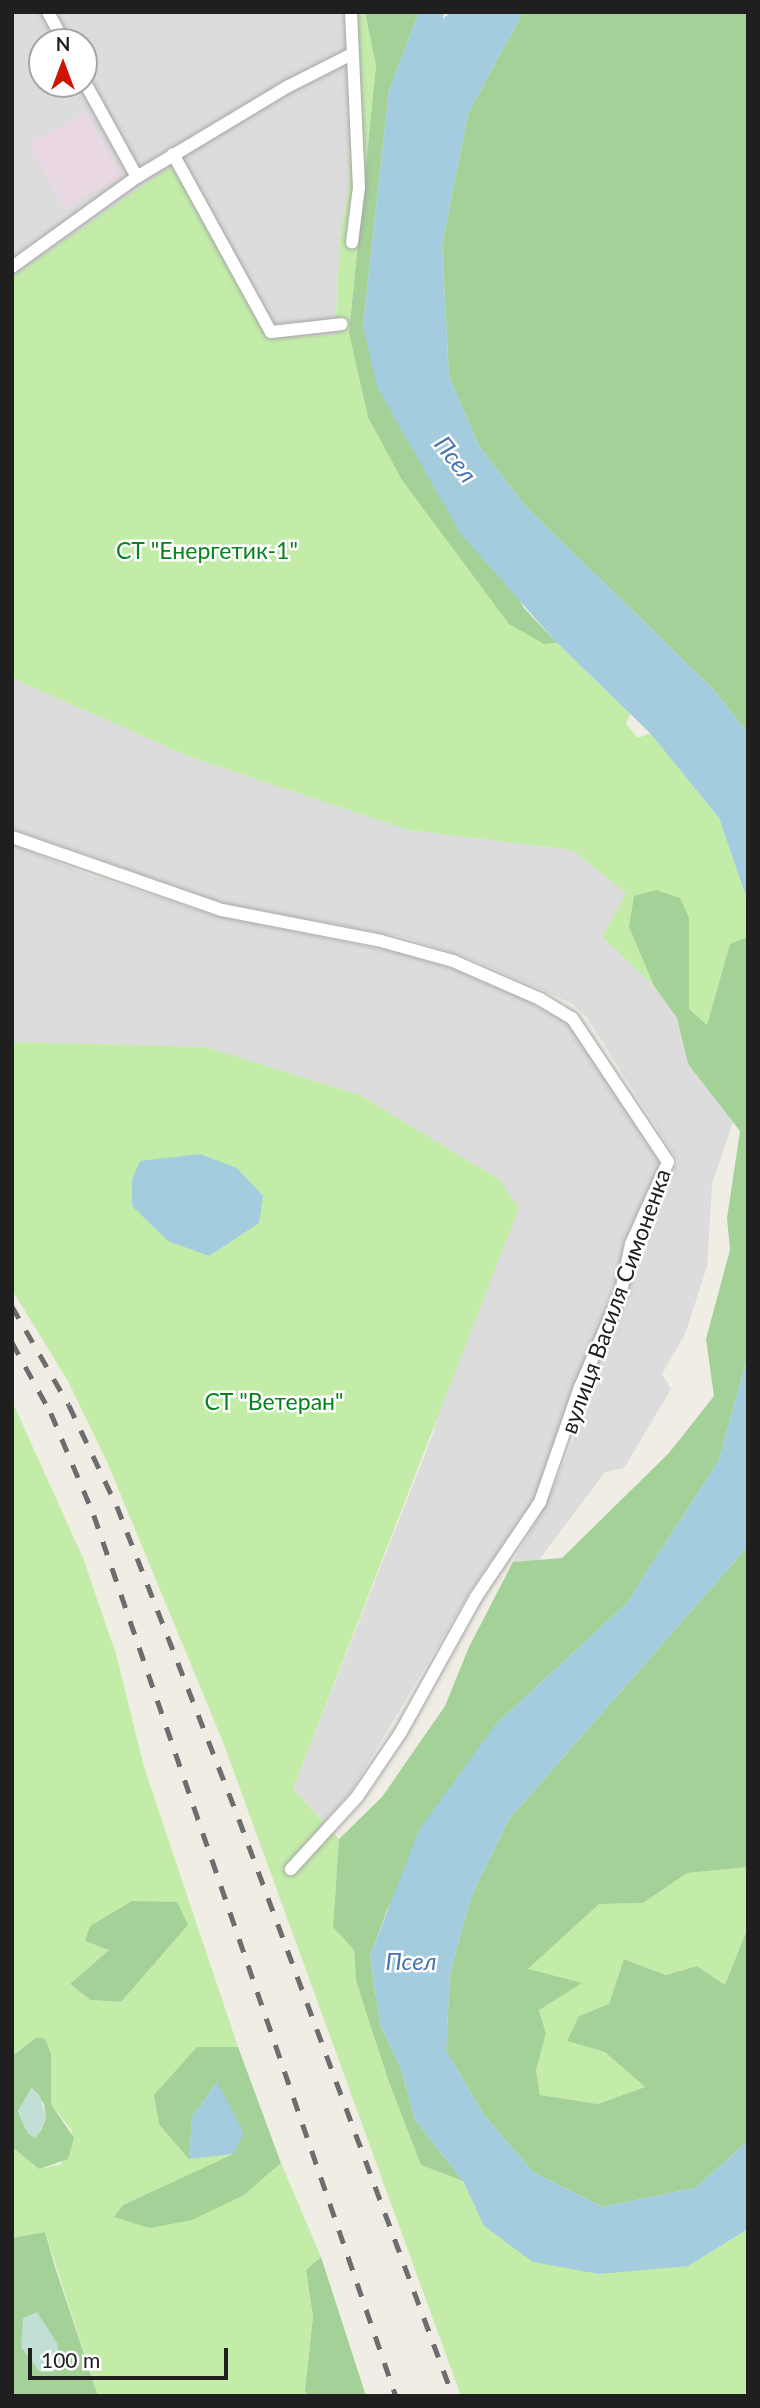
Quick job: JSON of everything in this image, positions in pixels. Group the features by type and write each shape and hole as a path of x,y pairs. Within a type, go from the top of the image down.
{"street":[{"path":"48,12 57,28"},
{"path":"351,12 359,187 352,243"},
{"path":"12,267 136,177 352,54"},
{"path":"93,98 136,177"},
{"path":"173,154 271,332 342,324"},
{"name":"вулиця Василя Симоненка","path":"12,837 222,910 381,941 453,961 540,999 572,1018 668,1162 631,1244 621,1292 580,1387 541,1502 477,1597 401,1731 357,1797 291,1869"}],"shaded area":[{"path":"12,12 348,12 350,181 340,238 335,335 272,339 255,313 12,277"},
{"path":"86,112 121,176 64,208 28,144"},
{"path":"12,678 190,757 408,830 572,850 626,893 602,937 654,986 677,1018 688,1064 733,1122 712,1184 707,1266 686,1332 662,1374 671,1389 624,1468 605,1472 538,1561 513,1562 548,1500 577,1431 590,1378 628,1294 636,1248 678,1161 586,1016 571,1003 474,960 407,938 226,904 12,829"},
{"path":"12,844 89,875 217,916 400,953 458,971 525,1000 568,1024 660,1163 624,1243 616,1292 535,1498 469,1593 351,1792 324,1822 293,1789 433,1434 500,1180 360,1095 205,1047 12,1042"},
{"path":"31,2088 39,2094 46,2118 36,2138 28,2134 18,2111"},
{"path":"37,2312 57,2343 59,2358 52,2372 40,2372 21,2347 23,2318"}],"green space":[{"name":"СТ \"Енергетик-1\"","path":"348,12 365,12 376,66 349,332 544,644 557,643 630,714 626,724 638,738 650,733 719,818 748,902 748,937 730,945 707,1025 689,1009 689,918 629,927 654,986 602,937 626,893 572,850 408,830 190,757 12,678 12,277 174,164 271,338 335,335 340,238 350,181"},
{"path":"365,12 419,12 389,90 363,326 524,608 557,643 544,644 509,624 402,480 368,417 349,332 376,66"},
{"path":"523,12 748,12 748,734 714,690 526,507 479,446 449,377 442,245 468,114"},
{"path":"656,890 680,898 689,918 689,1009 707,1025 730,944 748,937 748,1354 719,1460 626,1604 496,1724 388,1908 370,1956 380,2024 401,2069 415,2120 463,2181 421,2165 389,2082 356,1981 354,1950 333,1927 339,1839 382,1797 445,1706 469,1647 513,1562 562,1558 669,1453 714,1396 706,1339 730,1250 727,1218 740,1131 688,1064 677,1018 654,986 629,927 634,896"},
{"name":"СТ \"Ветеран\"","path":"12,1042 205,1047 360,1095 500,1180 519,1208 293,1789 339,1839 333,1927 354,1950 356,1982 421,2165 463,2181 484,2226 688,2266 748,2229 748,2396 461,2396 223,1742 108,1464 68,1381 12,1290"},
{"path":"12,1401 83,1558 116,1654 144,1767 238,2047 197,2047 189,2158 233,2154 123,2205 115,2217 244,2195 281,2163 321,2257 306,2270 313,2317 305,2391 308,2396 98,2396 45,2232 12,2238 12,2147 39,2169 61,2164 72,2131 51,2104 51,2054 24,2046 12,2056","holes":["188,1925 121,2002 90,2000 70,1984 109,1950 85,1941"]},
{"path":"748,1546 748,1867 687,1873 643,1903 599,1904 528,1969 582,1983 539,2010 546,2033 536,2070 540,2095 598,2104 645,2087 605,2052 567,2041 579,2016 609,2004 624,1959 666,1975 697,1966 725,1985 748,1927 748,2141 695,2188 602,2207 533,2172 484,2115 446,2051 450,1973 471,1897 509,1819"},
{"path":"748,1867 748,1927 725,1985 697,1966 666,1975 625,1959 609,2004 579,2016 568,2041 605,2052 645,2087 598,2104 540,2095 536,2070 546,2033 528,1969 599,1904 643,1903 687,1873"},
{"path":"132,1901 177,1902 188,1925 121,2002 90,2000 70,1984 109,1950 85,1941 90,1926"},
{"path":"37,2037 45,2039 51,2054 51,2104 74,2138 68,2159 39,2169 12,2147 12,2056","holes":["32,2088 44,2104 46,2118 40,2132 26,2130 18,2111"]},
{"path":"197,2047 238,2047 281,2163 244,2195 192,2220 150,2228 114,2217 123,2205 233,2154 217,2082 192,2117 189,2159 159,2124 154,2095"},
{"path":"45,2232 98,2396 12,2396 12,2238"},
{"path":"321,2257 366,2396 308,2396 305,2391 313,2317 306,2270"}],"water":[{"name":"Псел","path":"419,12 444,12 443,19 451,12 523,12 468,114 442,245 449,377 479,446 526,507 714,690 748,734 748,902 719,818 650,733 557,643 460,533 377,387 363,326 389,90"},
{"path":"200,1154 237,1168 263,1196 259,1223 209,1256 168,1241 132,1206 132,1179 140,1161"},
{"name":"Псел","path":"748,1354 748,1546 509,1819 471,1897 450,1973 446,2051 484,2115 533,2172 602,2207 695,2188 748,2141 748,2229 688,2266 599,2274 533,2262 484,2226 463,2181 415,2120 401,2069 380,2024 370,1956 419,1830 496,1724 626,1604 719,1460"},
{"path":"217,2082 244,2133 233,2154 189,2159 192,2117"}],"railway":[{"path":"12,1306 69,1405 117,1506 239,1819 453,2396"},
{"path":"12,1342 51,1413 94,1515 396,2396"}]}
